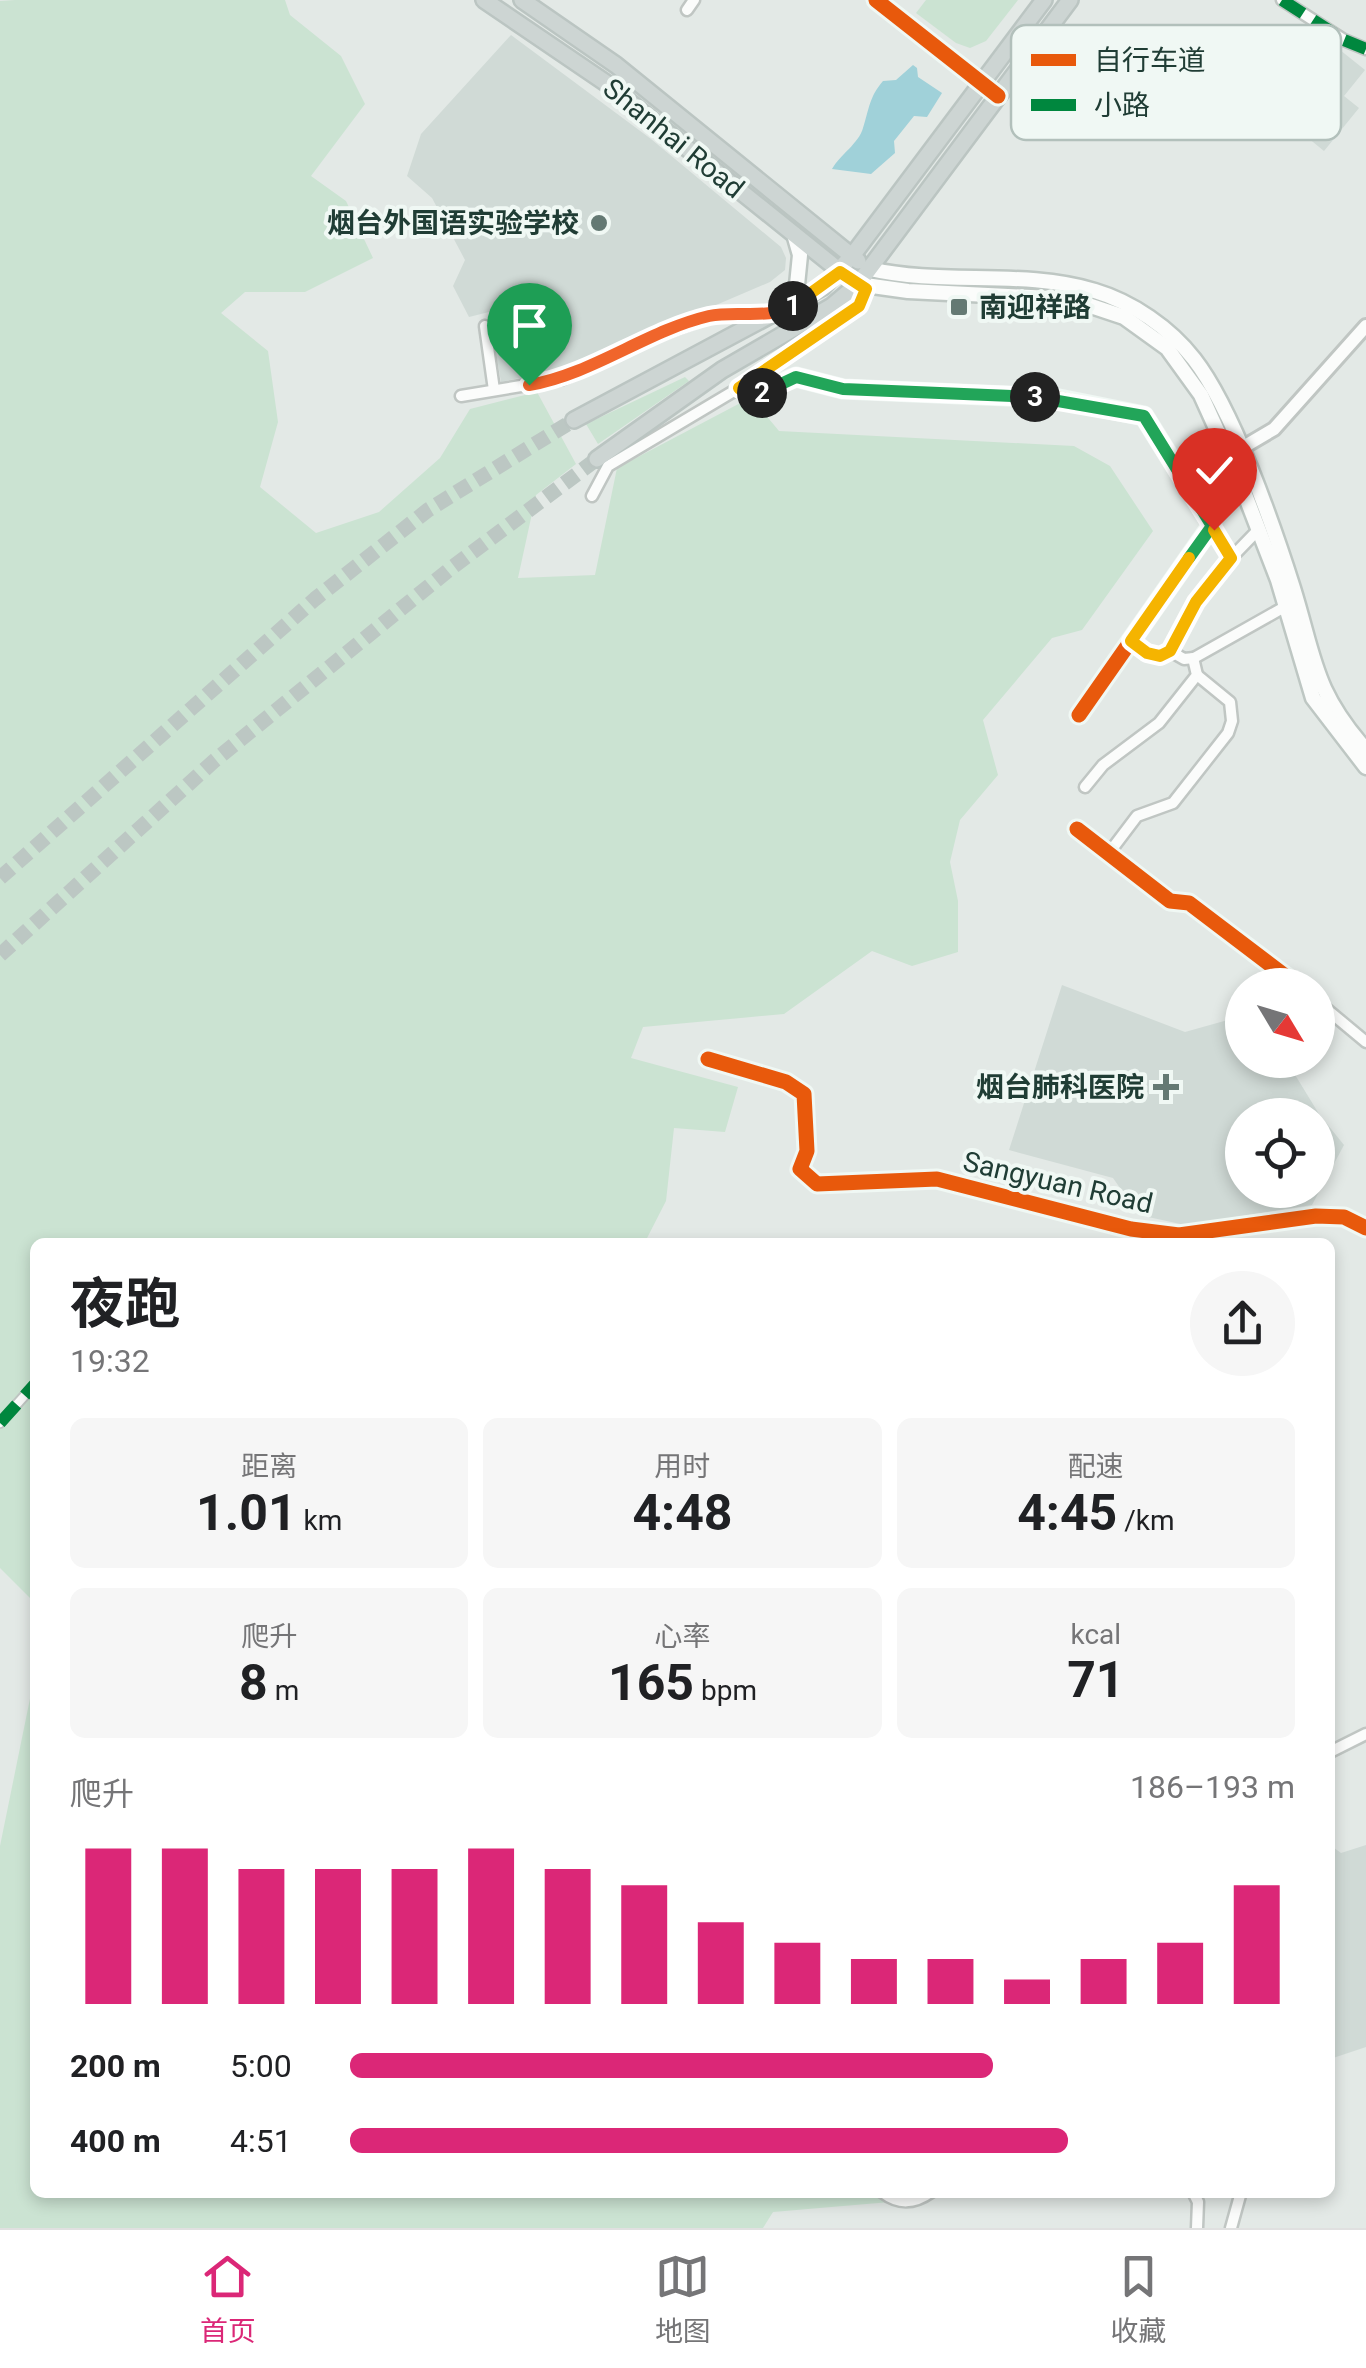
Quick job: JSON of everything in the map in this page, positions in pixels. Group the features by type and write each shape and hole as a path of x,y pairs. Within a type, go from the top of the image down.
{"main road":[{"name":"Shanhai Road","path":"484,0 606,83 858,284"},
{"name":"Shanhai Road","path":"522,0 616,65 870,269"},
{"path":"1025,25 1044,0"},
{"path":"1051,25 1070,0"},
{"path":"574,420 788,308 840,272 1011,43"},
{"path":"597,459 722,370 832,306 858,284 1011,79"},
{"path":"788,308 800,255 794,234"},
{"path":"870,269 909,276 1058,284 1095,291 1152,320 1194,359 1210,384 1259,530 1291,602 1314,698 1366,767"},
{"path":"858,284 908,291 1070,299 1124,317 1167,348 1184,368 1234,453 1322,690 1366,750"}],"street":[{"path":"687,10 694,0"},
{"path":"876,0 998,96"},
{"path":"1282,0 1321,25"},
{"path":"1341,38 1366,49"},
{"path":"592,496 608,466 739,388 859,306 866,289 858,284"},
{"path":"461,396 563,379 710,316 788,308"},
{"path":"485,326 494,390"},
{"path":"1234,453 1274,429 1366,326"},
{"path":"739,388 755,394 796,377 843,389 1054,398 1144,416 1212,526 1078,715"},
{"path":"1214,530 1231,558"},
{"path":"1131,641 1147,653 1160,656 1170,651 1196,602 1259,530"},
{"path":"1170,651 1184,659 1194,658 1291,602"},
{"path":"1109,853 1137,816 1173,804 1228,732 1232,721 1230,702 1198,675 1194,658"},
{"path":"1085,787 1104,765 1159,723 1198,675"},
{"path":"1077,829 1170,900 1189,903 1275,968"},
{"path":"1335,1016 1366,1042"},
{"name":"Sangyuan Road","path":"708,1058 786,1082 804,1094 807,1151 800,1170 817,1184 937,1179 1076,1211 1132,1229 1179,1235 1316,1216 1344,1217 1366,1228"},
{"path":"1194,1238 1198,1232"},
{"path":"0,1423 30,1390"},
{"path":"1335,1750 1366,1734"},
{"path":"890,2198 917,2202 922,2198"},
{"path":"1196,2198 1197,2228"},
{"path":"1231,2228 1239,2198"}],"shaded area":[{"name":"烟台外国语实验学校","path":"511,35 651,139 781,247 786,258 785,270 770,282 571,367 501,382 489,312 469,317 453,286 465,260 432,198 407,176 421,134"},
{"path":"1341,51 1365,70 1344,96 1359,108 1341,130"},
{"path":"1311,140 1333,140 1324,151"},
{"name":"烟台肺科医院","path":"1062,985 1185,1032 1225,1021 1225,1078 1297,1078 1309,1098 1225,1098 1225,1208 1293,1208 1185,1225 1139,1215 1113,1178 1009,1150"},
{"name":"烟台肺科医院","path":"1335,1134 1344,1145 1335,1162"},
{"path":"1366,1845 1366,2047 1335,2057 1335,1849 1341,1853"}],"green space":[{"path":"285,0 290,15 341,56 365,104 311,176 346,201 373,258 305,292 245,292 221,313 268,351 278,422 260,487 316,533 379,512 440,458 470,409 537,392 576,464 536,495 518,578 595,575 617,468 746,400 760,408 779,431 1074,446 1110,466 1153,531 1082,630 1052,638 983,720 998,775 960,820 950,862 958,901 958,952 912,966 872,951 784,1014 643,1027 631,1058 738,1087 725,1132 674,1128 666,1201 647,1238 30,1238 30,1598 0,1568 0,1"},
{"path":"926,0 1018,0 986,41 970,48 956,43 916,13"},
{"path":"685,377 689,381 598,444 586,424"},
{"path":"30,1699 30,2198 897,2198 890,2202 773,2212 763,2228 0,2228 0,1846"}],"water":[{"path":"913,65 918,77 942,93 927,117 914,116 894,141 895,153 871,174 832,169 861,133 878,87 883,81 896,80"}],"tunnel":[{"path":"0,878 315,599 428,510 574,420"},
{"path":"0,955 214,761 450,569 597,459"}],"marked path":[{"path":"1282,0 1321,25"},
{"path":"1341,38 1366,49"},
{"path":"0,1423 30,1390"}],"cycle path":[{"path":"876,0 998,96"},
{"path":"739,388 755,394 796,377 843,389 1054,398 1144,416 1212,525 1079,715"},
{"path":"1077,829 1170,901 1189,903 1275,968"},
{"path":"708,1059 786,1082 804,1094 807,1151 800,1169 817,1184 937,1179 1131,1229 1179,1235 1316,1216 1344,1217 1366,1228"}],"place":[{"name":"烟台外国语实验学校","path":"599,223"},
{"name":"南迎祥路","path":"959,307"},
{"name":"烟台肺科医院","path":"1166,1087"}],"route":[{"path":"529,385 563,379 710,316 782,312 840,272 866,289 859,306 739,388 746,393 767,392 796,377 843,389 1054,398 1144,416 1212,526 1131,641 1147,653 1160,656 1170,651 1196,602 1231,558 1214,530"}]}
